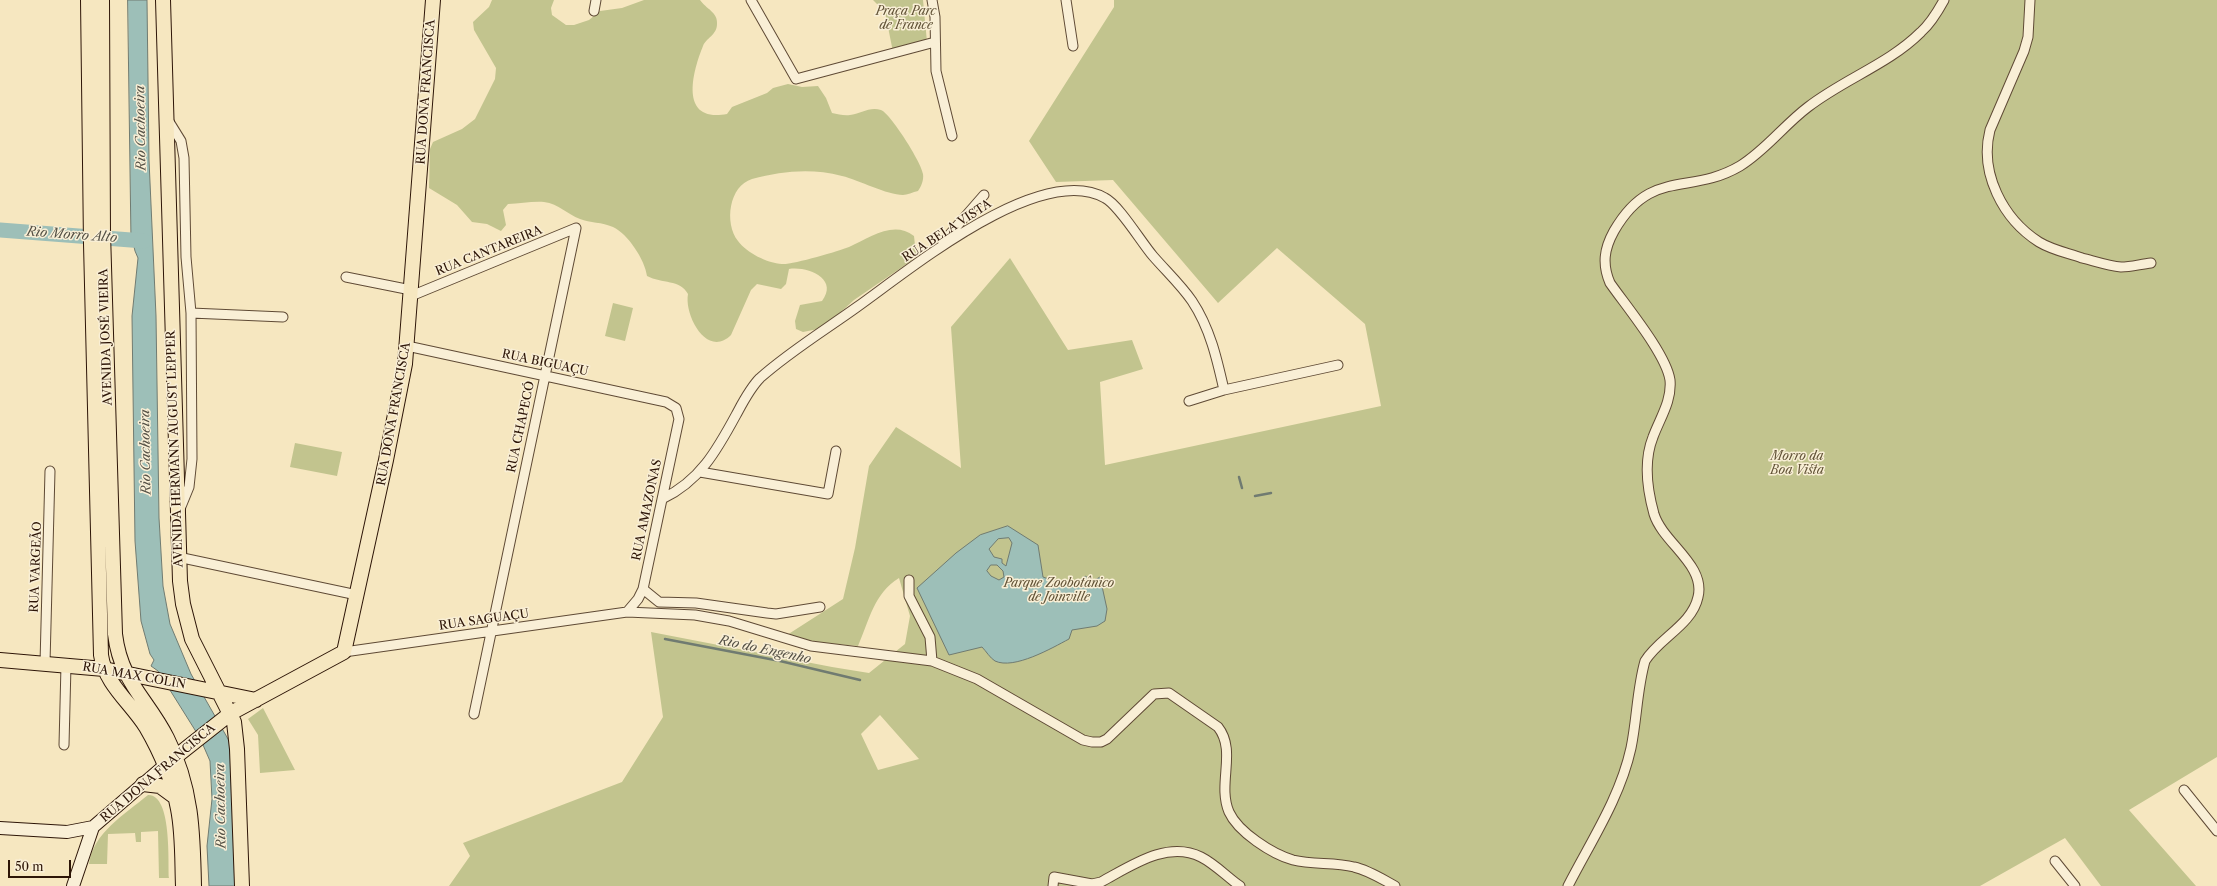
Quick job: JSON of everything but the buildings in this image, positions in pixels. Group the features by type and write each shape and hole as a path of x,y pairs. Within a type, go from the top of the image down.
{"main road":[{"name":"AVENIDA JOSÉ VIEIRA","path":"88,0 115,634 119,659 138,693 163,729 187,791 192,816 194,886"},
{"name":"AVENIDA JOSÉ VIEIRA","path":"102,0 97,238 100,646 104,669"},
{"name":"AVENIDA HERMANN AUGUST LEPPER","path":"163,0 178,557 181,594 186,619 198,652 219,693 237,749 242,886"},
{"name":"RUA DONA FRANCISCA","path":"73,886 93,827 164,766 226,717 344,652 394,427 407,346 433,0"},
{"path":"66,665 88,658 100,646"},
{"name":"RUA MAX COLIN","path":"0,660 66,665 125,672 219,693"},
{"path":"104,669 152,738 175,796 180,826 183,886"},
{"path":"132,708 138,693 157,680"},
{"path":"219,693 256,700"},
{"path":"143,784 160,786 175,796"},
{"path":"0,828 67,832 93,827"}],"street":[{"path":"594,11 596,0"},
{"path":"751,0 796,79 935,42"},
{"path":"932,0 935,17 938,82 952,136"},
{"path":"1066,0 1073,46"},
{"path":"1568,886 1612,805 1620,783 1631,748 1645,661 1652,649 1684,620 1698,597 1699,586 1691,566 1660,529 1650,498 1646,474 1649,451 1670,393 1670,379 1665,363 1610,283 1606,273 1604,261 1609,240 1625,212 1650,192 1663,187 1719,176 1751,158 1806,108 1890,56 1922,32 1944,0"},
{"path":"2030,0 2028,37 2024,50 1990,130 1986,144 1987,165 1992,184 2014,219 2027,233 2051,248 2121,267 2151,263"},
{"path":"166,118 180,141 184,158 186,257 191,313 191,475 189,487 177,515"},
{"name":"RUA BELA VISTA","path":"662,499 686,486 700,472 760,378 935,251 990,216 1028,199 1073,191 1091,193 1106,198 1116,207 1146,249 1179,285 1200,314 1214,350 1224,390"},
{"path":"935,251 984,195"},
{"name":"RUA CANTAREIRA","path":"411,293 576,228"},
{"name":"RUA CHAPECÓ","path":"474,714 490,631 576,228"},
{"path":"170,278 186,257"},
{"path":"346,278 411,293"},
{"path":"191,313 283,317"},
{"name":"RUA BIGUAÇU","path":"407,346 666,402 676,408"},
{"path":"1189,400 1224,390 1338,364"},
{"name":"RUA AMAZONAS","path":"627,612 638,599 643,589 679,419 676,408"},
{"path":"700,472 828,494 836,451"},
{"name":"RUA VARGEÃO","path":"45,663 50,472"},
{"path":"178,557 357,595"},
{"path":"909,580 909,596 930,637 932,661"},
{"path":"643,589 653,599 667,603 696,603 776,614 820,607"},
{"path":"667,603 667,613"},
{"path":"711,618 722,607"},
{"path":"722,607 729,620"},
{"name":"RUA SAGUAÇU","path":"344,652 627,612 667,613 729,620 811,646 932,661 977,679 1059,727 1092,742 1101,742 1108,738 1154,694 1169,693 1176,696 1218,727 1223,733 1227,748 1226,801 1229,811 1240,828 1275,852 1292,860 1355,867 1395,886"},
{"path":"64,745 66,665"},
{"path":"2184,790 2217,831"},
{"path":"1054,882 1092,884 1101,882 1156,855 1172,851 1187,851 1202,857 1240,886"},
{"path":"2055,861 2074,886"}],"green space":[{"path":"492,0 554,0 551,8 552,15 566,25 574,25 589,20 600,11 622,8 644,0 700,0 716,16 717,20 717,28 704,43 695,69 693,94 695,104 701,111 712,115 727,114 732,107 767,93 773,88 788,84 802,87 818,86 826,98 832,113 848,115 877,109 885,113 912,150 923,174 922,183 918,191 906,195 889,193 849,178 819,172 786,172 752,179 744,183 738,189 731,206 731,225 738,241 747,250 770,262 787,264 849,247 882,232 898,230 914,236 916,254 911,261 854,300 831,321 818,329 803,332 796,329 795,321 800,305 822,301 826,293 827,286 824,280 812,272 789,269 786,284 781,289 757,284 751,290 731,335 722,341 714,342 706,338 694,323 690,313 688,294 685,289 675,284 647,276 643,263 635,248 619,230 613,227 580,219 559,207 544,202 508,204 503,210 506,225 501,231 487,224 472,222 457,205 429,188 430,149 433,142 462,129 475,119 495,79 496,68 474,30 473,22 489,7"},
{"name":"Praça Parc de France","path":"873,0 923,0 927,42 893,52 885,12"},
{"name":"Morro da Boa Vista","path":"1114,0 2217,0 2217,757 2129,810 2196,886 2101,886 2065,838 1980,886 449,886 470,856 463,843 622,782 663,717 651,632 869,673 905,644 910,616 899,578 884,591 873,608 858,646 815,642 787,635 843,599 855,548 869,466 896,427 961,468 951,327 1010,258 1068,350 1132,340 1143,369 1100,382 1105,465 1381,406 1365,324 1277,248 1218,303 1113,180 1056,182 1029,141 1114,7","holes":["880,715 919,759 878,770 861,734"]},
{"path":"613,303 633,308 625,341 605,336"},
{"path":"295,443 342,452 337,476 290,467"},
{"path":"263,708 295,770 260,773 258,735 248,719"},
{"path":"148,795 156,798 161,805 165,817 168,844 169,878 159,878 158,831 141,832 141,842 136,842 135,833 108,834 107,864 89,864 92,853 103,834 120,817"}],"water":[{"name":"Rio Cachoeira","path":"128,0 147,0 149,160 156,316 159,518 163,586 170,624 191,674 232,746 236,886 209,886 207,846 212,799 210,761 200,738 158,671 151,666 154,660 150,654 141,621 135,541 132,316 138,258 131,234"},
{"path":"1008,526 1038,545 1043,577 1062,584 1083,581 1085,576 1093,581 1100,577 1107,609 1105,621 1097,626 1072,630 1069,639 1053,648 1033,657 1012,663 995,661 982,647 949,655 917,588 956,553 980,535","holes":["1009,538 1012,543 1006,566 1002,563 1002,559 994,557 989,549 998,539","991,565 997,565 1003,571 1004,577 999,580 991,576 987,571"]}],"waterway":[{"name":"Rio Morro Alto","path":"0,230 144,241"},
{"path":"1239,477 1242,488"},
{"path":"1255,496 1271,493"},
{"name":"Rio do Engenho","path":"665,639 780,661 860,680"}],"park label":[{"name":"Parque Zoobotânico de Joinville","path":"1059,591"}]}
